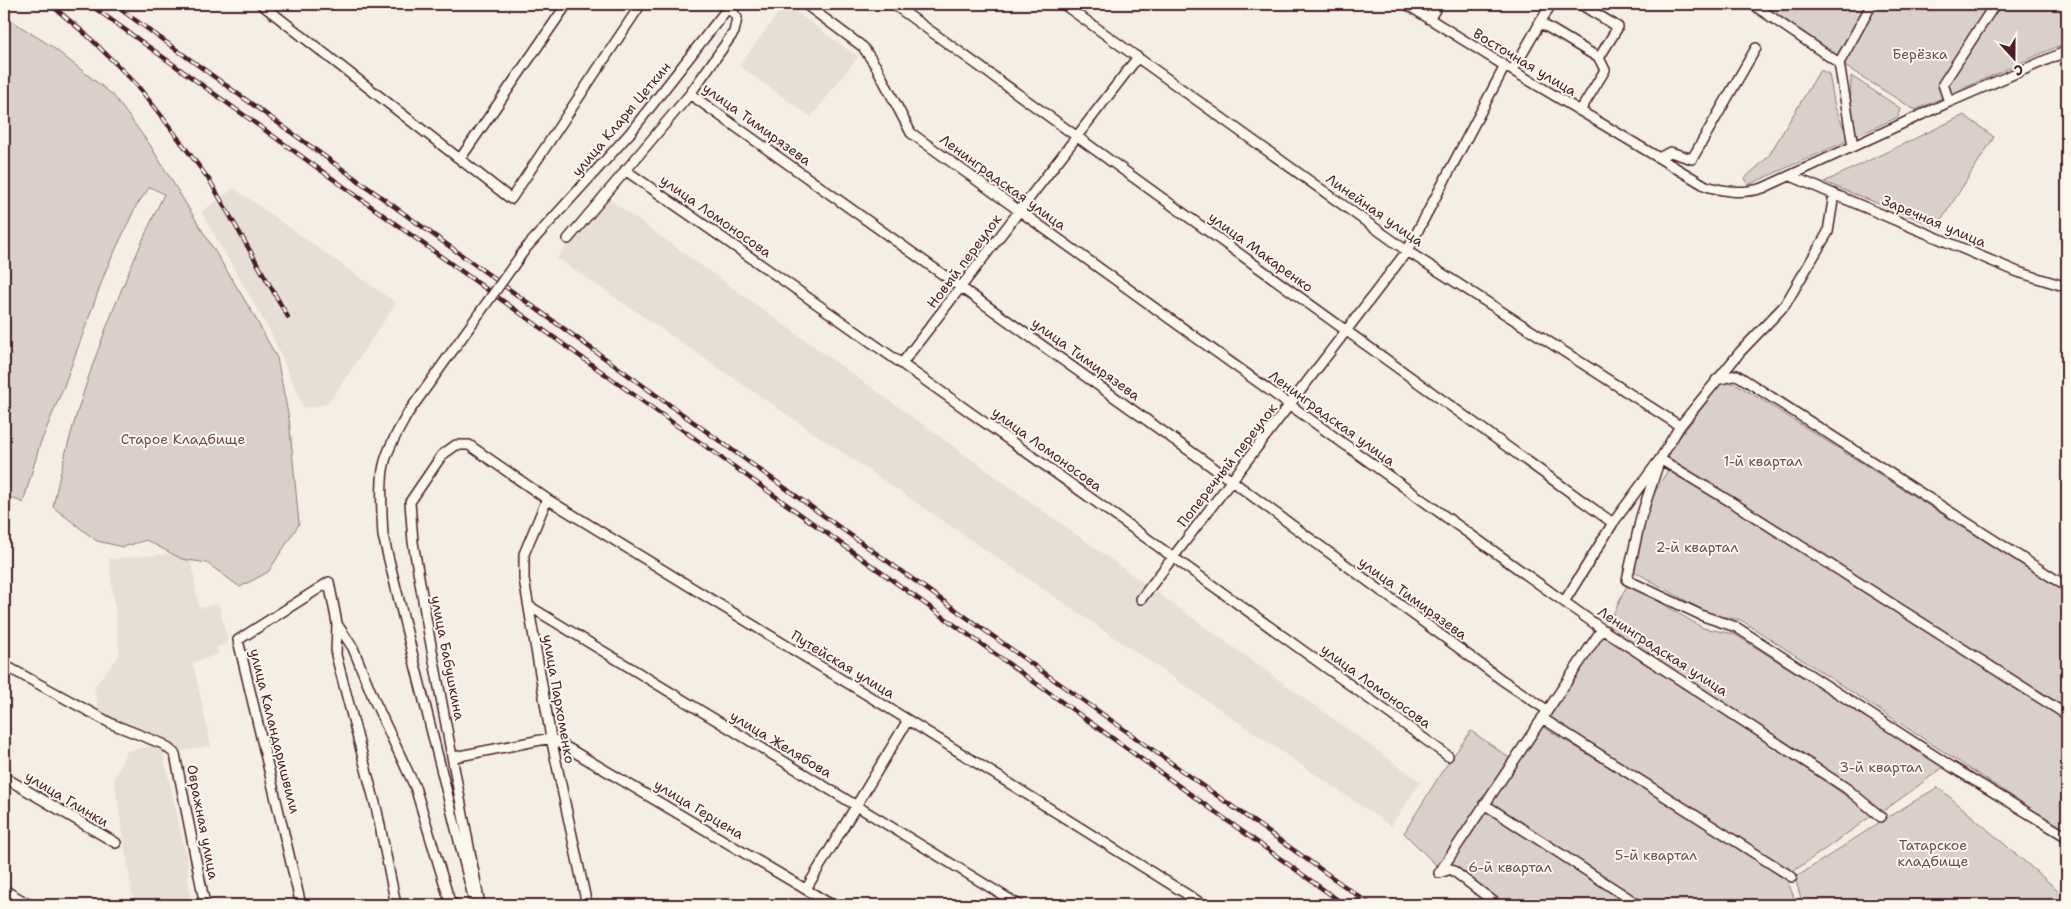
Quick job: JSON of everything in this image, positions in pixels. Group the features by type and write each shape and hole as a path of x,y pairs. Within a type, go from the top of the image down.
{"street":[{"path":"261,4 511,199 641,4"},
{"path":"460,159 567,4"},
{"name":"Ленинградская улица","path":"805,4 863,47 877,68 911,133 1602,629 1846,788 1881,817"},
{"name":"улица Макаренко","path":"893,4 1613,522"},
{"name":"Линейная улица","path":"1063,4 1407,251 1680,426"},
{"name":"Восточная улица","path":"1406,4 1706,186 1726,192 1745,193 1791,176 1949,102 2067,51"},
{"path":"1429,19 1439,4"},
{"name":"Поперечный переулок","path":"1141,599 1407,251 1509,68 1551,4"},
{"path":"1580,4 1618,27 1599,58"},
{"path":"1752,4 1839,63"},
{"path":"1853,146 1839,63 1872,4"},
{"path":"1949,102 1944,84 1994,4"},
{"name":"улица Тимирязева","path":"728,5 737,18 734,32 690,94 1232,481 1502,680 1547,710"},
{"name":"улица Клары Цеткин","path":"474,905 383,536 381,505 383,468 395,437 408,413 526,248 630,133 728,5"},
{"path":"1540,22 1599,58 1605,70 1580,111"},
{"path":"1659,158 1670,152 1692,159 1756,48"},
{"name":"Новый переулок","path":"903,362 1138,57"},
{"path":"568,239 690,94"},
{"name":"улица Ломоносова","path":"625,170 903,362 1174,556 1448,756"},
{"name":"Заречная улица","path":"1791,176 2018,272 2067,287"},
{"path":"1564,602 1613,522 1660,460 1680,426 1716,380 1785,305 1828,232 1834,194"},
{"path":"1716,380 1737,375 2067,587"},
{"name":"улица Бабушкина","path":"469,445 456,445 442,455 410,502 414,552 454,757 480,905"},
{"name":"Путейская улица","path":"469,445 547,499 908,720 1204,905"},
{"path":"1660,460 1741,508 2067,715"},
{"path":"1660,460 1641,517 1627,580 1704,616 1736,628 1952,767 2067,837"},
{"name":"улица Пархоменко","path":"547,499 524,554 524,579 551,738 587,905"},
{"name":"улица Каландаришвили","path":"302,905 238,640 329,582 337,624"},
{"name":"улица Желябова","path":"529,606 1019,905"},
{"path":"337,624 336,656 377,811 396,905"},
{"path":"337,624 354,648 375,702 415,787 450,902 455,905"},
{"path":"1498,905 1451,869 1439,873 1602,629"},
{"name":"Овражная улица","path":"4,665 112,724 163,744 175,754 205,905"},
{"path":"1542,718 1792,877"},
{"path":"806,888 908,720"},
{"path":"454,757 551,738"},
{"name":"улица Герцена","path":"551,738 832,905"},
{"name":"улица Глинки","path":"4,778 116,843"},
{"path":"1484,804 1639,905"},
{"path":"4,890 30,905"}],"shaded area":[{"path":"785,4 858,57 811,117 739,66"},
{"path":"234,188 396,303 328,404 304,408 272,335 201,212"},
{"path":"606,197 1421,782 1391,826 557,258"},
{"path":"190,552 199,608 219,604 228,644 217,647 218,654 193,663 211,746 181,751 100,717 94,687 120,654 109,559"},
{"path":"161,744 187,860 190,905 134,905 114,778 127,751"}],"green space":[{"name":"Берёзка","path":"1746,4 2067,4 2067,42 1915,110"},
{"name":"Старое Кладбище","path":"4,16 51,46 113,95 150,145 252,312 277,358 289,419 299,524 268,572 240,587 207,563 182,559 146,540 123,547 97,541 53,507 73,426 99,347 130,269 164,194 150,187 136,206 106,270 64,386 40,444 23,503 4,494"},
{"path":"1820,70 1829,74 1835,107 1849,140 1748,185 1745,178 1768,157"},
{"path":"1851,76 1900,108 1898,117 1854,137 1850,119"},
{"path":"1964,115 1994,137 1937,227 1824,182"},
{"name":"1-й квартал","path":"1735,383 2067,593 2067,712 1664,458 1720,384"},
{"name":"2-й квартал","path":"1669,468 2067,718 2067,832 1741,620 1709,614 1632,570 1645,509"},
{"name":"3-й квартал","path":"1628,583 1703,628 1734,634 1945,766 1881,813 1607,628"},
{"path":"1603,633 1873,815 1791,873 1546,718"},
{"name":"5-й квартал","path":"1540,725 1785,875 1797,905 1642,905 1489,805"},
{"path":"1471,731 1511,759 1439,868 1404,833 1441,773"},
{"name":"Татарское кладбище","path":"1938,787 2067,898 2067,905 1803,905 1795,878 1880,822"},
{"name":"6-й квартал","path":"1486,808 1633,905 1503,905 1448,865"}],"railway":[{"path":"50,4 89,37 136,84 163,118 210,181 288,317"},
{"path":"89,4 1345,905"},
{"path":"113,4 842,529 1371,905"}]}
